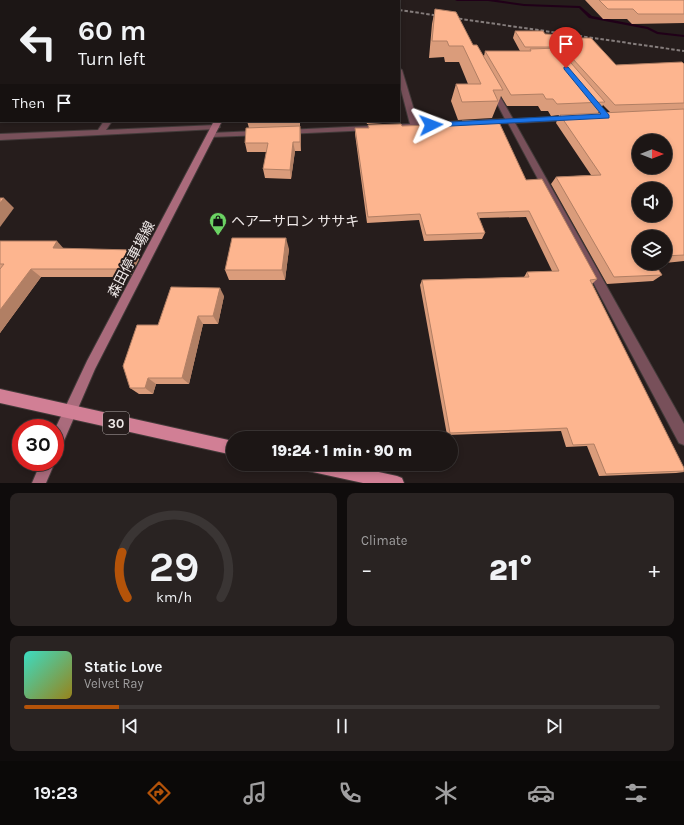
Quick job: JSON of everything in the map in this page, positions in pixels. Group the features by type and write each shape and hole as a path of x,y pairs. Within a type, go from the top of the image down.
{"main road":[{"name":"森田停車場線","path":"64,423 91,365 215,128"},
{"name":"30","path":"0,396 226,446"},
{"path":"39,483 44,471"},
{"path":"330,471 355,479 397,483"}],"street":[{"path":"400,74 415,126"},
{"path":"487,79 684,438"},
{"path":"282,132 574,118"},
{"path":"101,132 107,122"},
{"path":"0,137 215,128 266,133"}],"building":[{"path":"599,0 684,0 684,14 638,14 633,9 608,9"},
{"path":"435,9 456,12 473,45 477,45 503,90 493,90 498,101 462,102 456,84 481,84 463,46 449,46 447,41 432,41"},
{"path":"515,31 543,31 545,34 563,35 566,38 591,38 616,65 682,62 684,64 684,103 615,105 562,47 525,47"},
{"path":"558,48 605,102 557,104 553,99 546,99 543,94 511,95 485,51 531,51 530,49"},
{"path":"684,109 684,255 672,256 672,230 632,230 632,270 659,270 662,275 614,277 556,177 601,175 560,115"},
{"path":"498,120 526,180 542,179 597,279 590,280 684,468 684,471 606,474 594,444 573,445 567,428 458,433 458,431 450,431 422,280 529,277 527,272 559,271 529,211 477,213 485,233 426,235 420,214 368,217 355,128 369,128 368,125 401,124 402,126 463,124 462,121"},
{"path":"300,126 300,142 293,142 290,170 263,169 268,143 245,143 246,128"},
{"path":"232,238 286,238 282,270 225,270"},
{"path":"0,241 57,241 53,248 133,250 123,269 31,269 0,310 0,269 4,264 0,264"},
{"path":"171,287 220,288 213,316 198,316 182,378 148,378 145,388 130,388 123,366 137,325 158,325"}],"waterway":[{"path":"457,0 488,0 524,5 580,7 591,17 648,28 657,33 684,36"}],"railway":[{"path":"400,10 684,51"}],"place":[{"name":"ヘアーサロン ササキ","path":"218,236"}],"route":[{"path":"431,125 606,116 566,68"}]}
